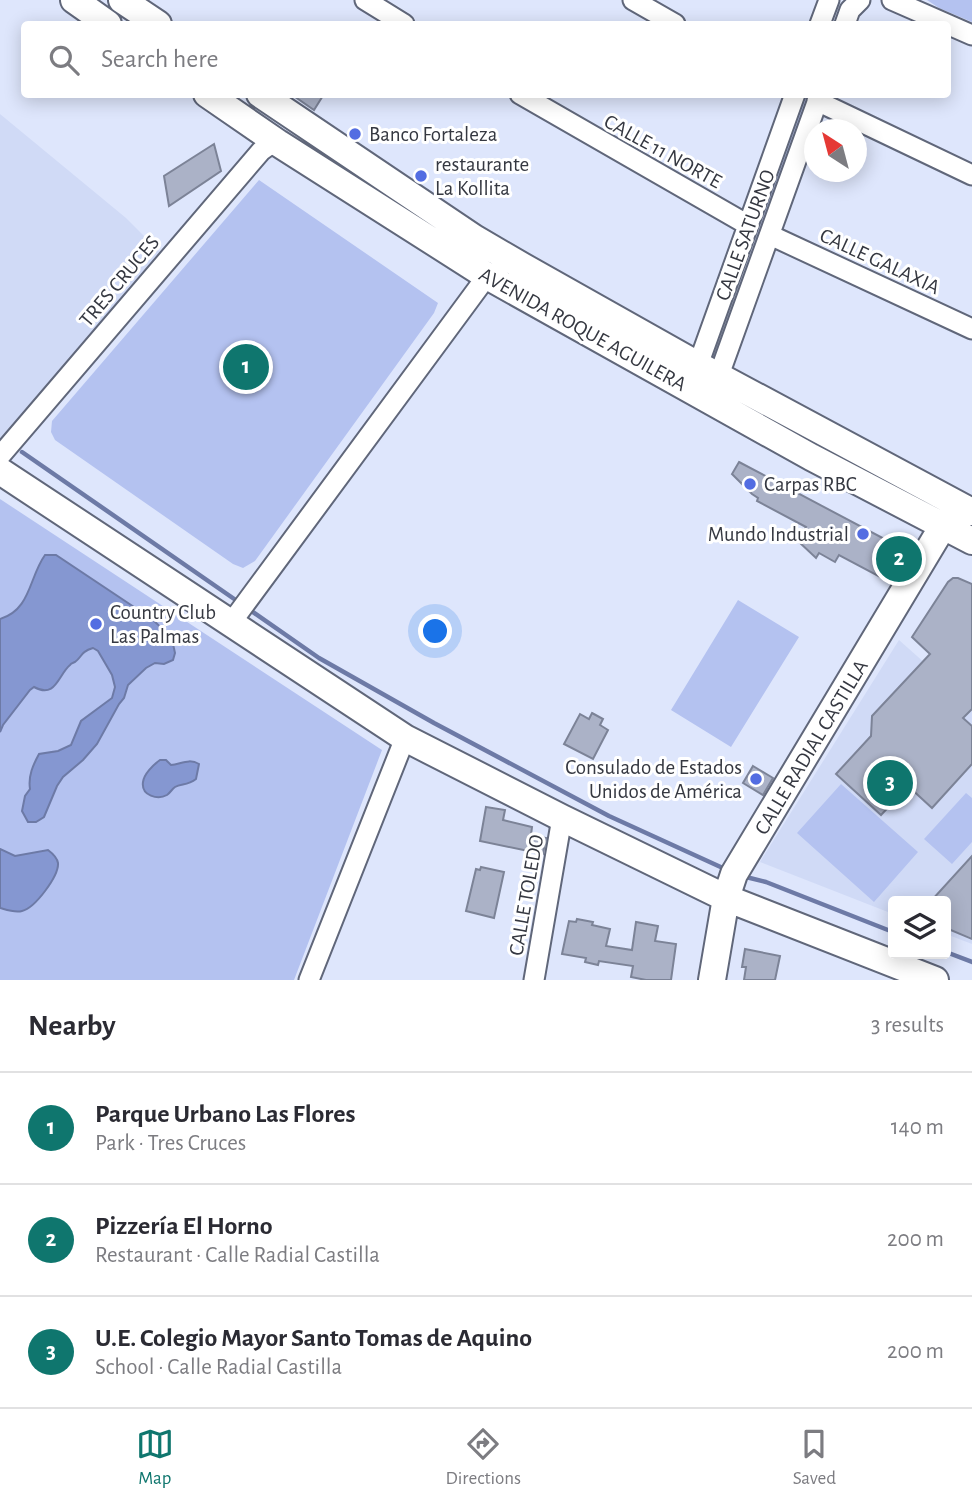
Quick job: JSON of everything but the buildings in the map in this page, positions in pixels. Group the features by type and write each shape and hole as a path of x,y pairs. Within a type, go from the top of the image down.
{"main road":[{"path":"74,0 104,21"},
{"path":"122,0 154,21"},
{"name":"AVENIDA ROQUE AGUILERA","path":"213,98 278,143 486,276 811,457 972,541"},
{"name":"AVENIDA ROQUE AGUILERA","path":"266,98 474,238 530,271 707,374 972,512"},
{"path":"0,471 234,619 405,738 562,818 732,882 889,971 936,980"},
{"path":"897,472 937,512 943,526 958,521 972,522"},
{"name":"CALLE RADIAL CASTILLA","path":"712,980 732,882 943,526"}],"street":[{"path":"365,0 399,21"},
{"path":"633,0 670,21"},
{"path":"821,21 829,0"},
{"path":"846,21 850,10 860,0"},
{"path":"892,0 911,5 944,21"},
{"path":"951,25 972,35"},
{"name":"CALLE 11 NORTE","path":"527,98 748,225"},
{"name":"CALLE SATURNO","path":"707,374 748,225 794,98"},
{"path":"819,98 972,175"},
{"name":"CALLE SATURNO","path":"707,374 770,235 819,98"},
{"name":"TRES CRUCES","path":"0,456 261,150 278,143"},
{"name":"CALLE GALAXIA","path":"770,235 972,329"},
{"path":"474,238 485,255 486,276"},
{"path":"234,619 486,276 508,269 530,271"},
{"path":"670,378 682,382 707,374 710,392 726,410"},
{"path":"309,980 405,738"},
{"name":"CALLE TOLEDO","path":"534,980 562,818"}],"shaded area":[{"path":"927,0 972,0 972,22 939,8"},
{"path":"805,98 808,98 726,340 722,344 720,341"},
{"path":"0,114 126,218 163,255 2,442 0,440"},
{"path":"259,180 438,303 434,313 255,561 243,568 233,564 55,440 51,432 52,421"},
{"name":"Country Club Las Palmas","path":"0,499 382,750 294,980 0,980"},
{"path":"45,555 56,555 152,619 167,633 175,653 173,660 164,664 155,663 146,668 128,685 124,698 97,744 57,786 44,817 36,822 28,822 22,811 39,754 58,751 71,745 81,721 112,698 115,687 112,675 98,651 93,648 70,664 52,688 41,690 34,687 30,690 0,732 0,619 10,615 24,601"},
{"path":"738,600 799,637 731,747 671,710"},
{"path":"899,640 972,705 972,944 951,936 951,896 888,896 888,912 760,862"},
{"path":"160,760 166,760 171,765 188,761 199,764 196,779 177,786 167,795 155,797 147,794 143,787 144,779"},
{"path":"841,784 918,852 874,902 797,833"},
{"path":"966,793 972,798 972,842 952,864 924,839"},
{"path":"0,849 15,856 48,850 58,863 55,876 45,891 27,909 14,911 0,908"}],"waterway":[{"path":"22,452 240,603"},
{"path":"247,608 319,658 434,723 609,816 725,869"},
{"path":"746,877 766,882 888,930"},
{"path":"951,954 972,962"}],"place":[{"name":"Banco Fortaleza","path":"355,134"},
{"name":"restaurante La Kollita","path":"421,176"},
{"name":"Parque Urbano Las Flores","path":"246,367"},
{"name":"Carpas RBC","path":"750,484"},
{"name":"Mundo Industrial","path":"863,534"},
{"name":"Pizzería El Horno","path":"899,559"},
{"name":"Country Club Las Palmas","path":"96,624"},
{"name":"Consulado de Estados Unidos de América","path":"756,779"},
{"name":"U.E. Colegio Mayor Santo Tomas de Aquino","path":"890,783"}]}
